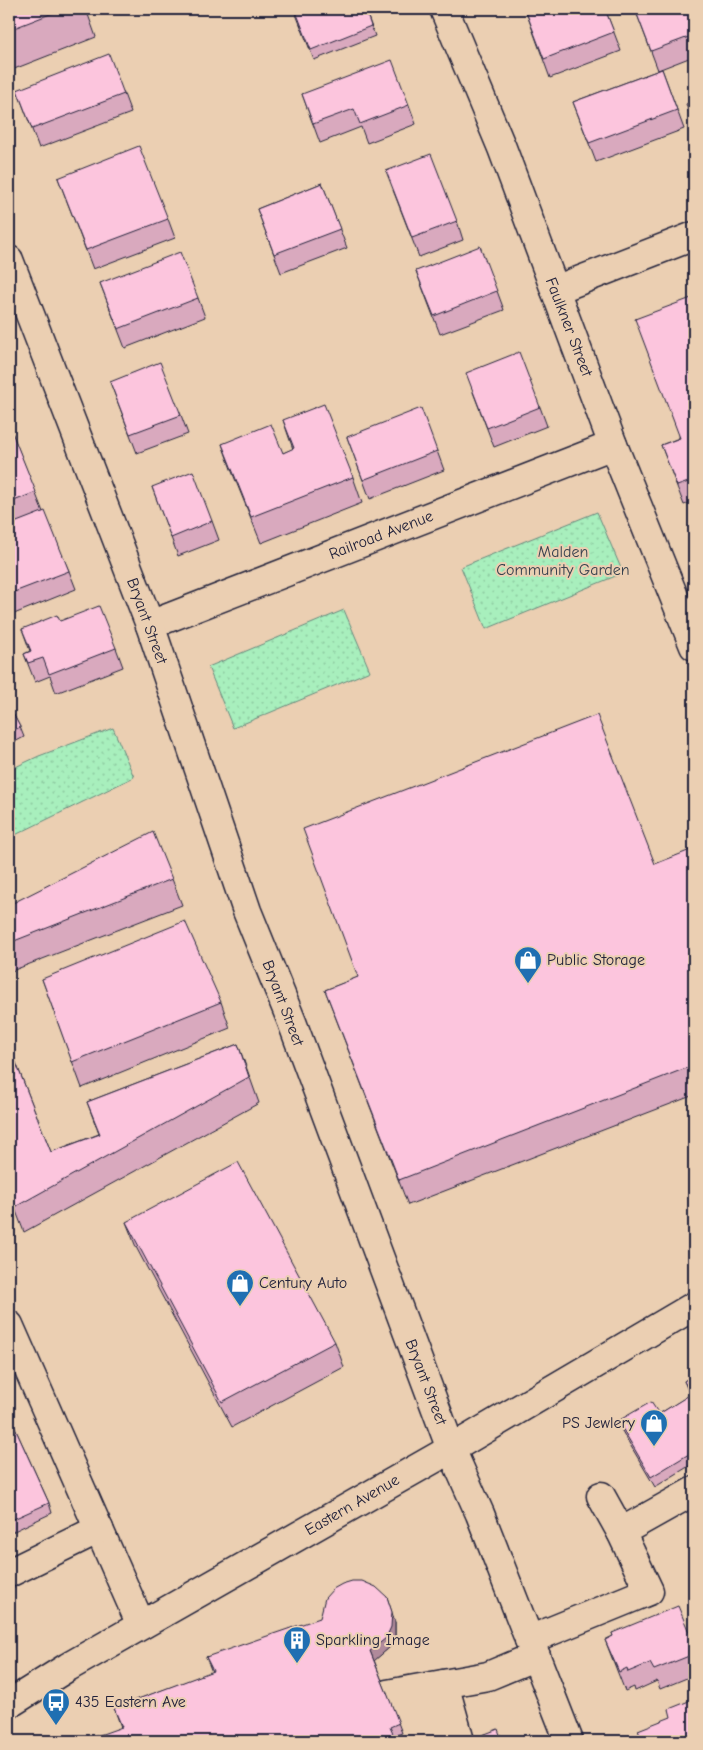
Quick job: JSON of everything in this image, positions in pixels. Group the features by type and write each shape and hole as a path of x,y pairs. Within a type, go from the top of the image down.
{"main road":[{"name":"Faulkner Street","path":"444,9 502,148 613,445 694,646"},
{"path":"555,290 694,236"},
{"name":"Bryant Street","path":"9,260 150,624 247,911 292,1022 451,1448 480,1514 570,1741"},
{"name":"Railroad Avenue","path":"150,624 613,445"},
{"name":"Eastern Avenue","path":"9,1704 68,1666 451,1448 694,1306"},
{"path":"9,1325 141,1625"},
{"path":"621,1532 694,1491"},
{"path":"413,1690 488,1676 532,1648 650,1591 601,1496"},
{"path":"9,1573 99,1529"},
{"path":"412,1741 413,1690"},
{"path":"413,1690 434,1741"},
{"path":"413,1690 460,1741"}],"green space":[{"name":"Malden Community Garden","path":"597,512 623,573 486,629 461,567"},
{"path":"344,610 370,671 233,728 208,667"},
{"path":"113,728 134,777 9,838 9,770 39,756"}],"building":[{"path":"9,9 63,9 9,30"},
{"path":"295,9 365,9 371,26 311,50"},
{"path":"525,9 605,9 614,32 544,59"},
{"path":"635,9 694,9 694,35 651,51"},
{"path":"109,54 124,94 32,129 17,90"},
{"path":"392,60 409,105 360,124 354,109 313,124 302,94"},
{"path":"662,69 677,110 589,143 573,102"},
{"path":"694,101 694,126 686,104"},
{"path":"139,146 168,219 86,250 58,178"},
{"path":"431,154 457,221 412,238 386,171"},
{"path":"322,183 340,229 274,254 257,209"},
{"path":"480,246 497,291 434,316 416,271"},
{"path":"180,252 198,298 118,329 100,283"},
{"path":"694,297 694,480 677,486 661,445 680,438 635,319"},
{"path":"519,352 540,407 487,428 466,373"},
{"path":"160,362 181,415 130,434 110,382"},
{"path":"324,404 353,477 251,517 222,444 271,424 283,453 294,448 283,420"},
{"path":"421,408 437,451 363,480 347,437"},
{"path":"9,425 36,492 9,503"},
{"path":"193,471 212,521 171,538 152,487"},
{"path":"45,511 69,571 9,594 9,525"},
{"path":"99,606 116,648 49,674 43,658 28,663 24,654 31,651 22,629 57,615 60,621"},
{"path":"9,706 20,727 9,733"},
{"name":"Public Storage","path":"597,715 655,864 693,849 694,1065 399,1180 325,990 358,977 303,829"},
{"path":"153,832 172,879 9,943 9,905"},
{"path":"185,921 221,1002 72,1062 42,979"},
{"path":"238,1044 249,1077 15,1207 9,1192 9,1045 51,1152 100,1134 87,1102"},
{"name":"Century Auto","path":"238,1162 335,1342 222,1402 126,1222"},
{"path":"694,1375 694,1451 651,1477 618,1421 651,1402 659,1414 691,1394 684,1381"},
{"path":"9,1415 49,1503 9,1521"},
{"name":"Sparkling Image","path":"352,1581 362,1581 376,1587 387,1597 392,1612 391,1627 386,1638 370,1651 399,1723 390,1727 396,1741 83,1741 122,1727 114,1708 213,1671 206,1657 320,1618 325,1598 333,1589"},
{"path":"678,1606 694,1644 694,1654 654,1670 650,1663 628,1672 627,1668 619,1672 605,1640 613,1636 612,1633"},
{"path":"694,1699 694,1741 642,1741 638,1730 671,1717 669,1709"},
{"path":"498,1729 502,1741 467,1741"}],"place":[{"name":"Public Storage","path":"528,984"},
{"name":"Century Auto","path":"240,1307"},
{"name":"PS Jewlery","path":"654,1447"},
{"name":"Sparkling Image","path":"297,1664"},
{"name":"435 Eastern Ave","path":"56,1726"}]}
